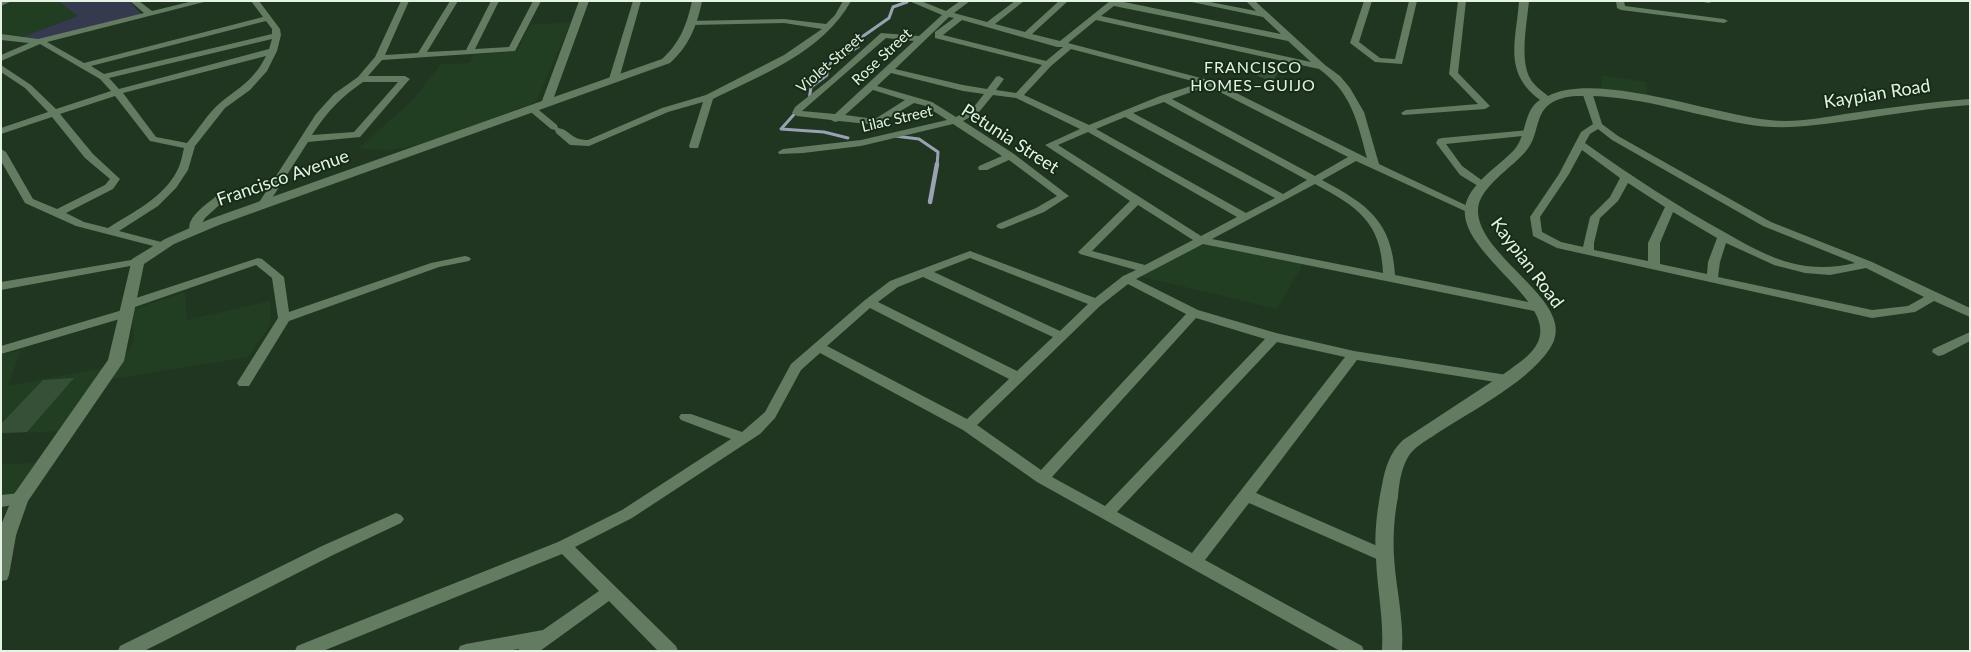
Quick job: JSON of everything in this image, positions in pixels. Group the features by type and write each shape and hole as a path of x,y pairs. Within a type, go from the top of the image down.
{"street":[{"path":"1,4 8,1"},
{"path":"134,1 150,14"},
{"path":"109,232 154,204 172,186 183,170 190,146 222,106 247,88 263,71 273,52 276,29 255,1"},
{"path":"262,204 319,116 337,96 361,79 379,58 405,1"},
{"path":"421,55 454,1"},
{"path":"469,52 495,1"},
{"path":"379,58 512,49 537,1"},
{"path":"547,102 584,1"},
{"path":"614,79 636,1"},
{"name":"Francisco Avenue","path":"137,262 161,244 194,229 666,61 678,52 692,23 697,1"},
{"path":"531,108 574,143 589,143 665,110 709,97 804,47 828,28 844,11 847,1"},
{"path":"913,1 960,18 1209,84 1374,166 1471,210"},
{"name":"Rose Street","path":"835,119 947,14 966,1"},
{"path":"989,26 1020,1"},
{"path":"1026,35 1064,1"},
{"path":"1191,1 1267,16"},
{"path":"1250,1 1347,90 1359,112 1374,166"},
{"path":"1368,1 1354,43 1378,60 1399,62 1413,1"},
{"path":"1406,113 1485,106 1453,74 1462,1"},
{"path":"1524,1 1521,52 1522,71 1531,87 1546,100"},
{"path":"1620,1 1621,8 1724,21"},
{"path":"1703,1 1709,1"},
{"path":"1,58 40,42 199,2"},
{"path":"1018,96 1064,46 1094,17 1114,2 1293,39"},
{"path":"1094,17 1322,67"},
{"path":"81,66 268,18"},
{"path":"960,18 942,30 938,36 1048,64"},
{"path":"692,23 784,21 828,28"},
{"path":"103,77 276,34"},
{"name":"Violet Street","path":"835,119 799,114 798,109 832,82 884,35 921,39"},
{"path":"1,37 40,42 103,77 153,139 166,143 190,146"},
{"path":"1,131 117,92 273,52"},
{"path":"1,68 18,77 38,93 91,158 108,170 115,179 110,187 56,214"},
{"path":"888,70 963,88 1018,96 1087,128 1245,217"},
{"path":"304,139 357,135 405,78 361,79"},
{"name":"Lilac Street","path":"783,152 872,141 912,133 953,121 976,110 999,79"},
{"path":"1209,84 1163,98 1050,145 1200,240 1539,308"},
{"name":"Petunia Street","path":"871,87 929,104 1010,156 1064,196 1048,206 1002,226"},
{"path":"1588,92 1598,125 1615,138 1767,224 1868,264 1902,282 1970,313"},
{"name":"Kaypian Road","path":"1392,651 1394,630 1385,556 1386,528 1391,486 1400,454 1416,439 1508,378 1537,355 1548,341 1549,326 1539,308 1526,290 1499,262 1482,240 1471,220 1471,210 1478,190 1510,162 1527,142 1539,106 1546,100 1569,93 1588,92 1628,96 1771,125 1793,125 1827,122 1933,105 1970,102"},
{"path":"694,146 709,97"},
{"path":"1163,98 1352,200 1371,218 1382,234 1388,251 1389,278"},
{"path":"835,119 878,122 913,99"},
{"path":"1125,113 1283,198"},
{"path":"1598,125 1586,132 1564,174 1535,216 1537,234 1557,245 1872,314 1911,309 1935,296"},
{"path":"1484,186 1466,177 1455,165 1442,141 1529,133"},
{"path":"1580,144 1626,177 1723,236 1772,260 1801,269 1830,271 1868,264"},
{"path":"1,152 29,201 80,224 161,244"},
{"path":"983,168 1010,156"},
{"path":"968,426 1060,336 1096,303 1127,279 1144,268 1283,198 1355,156"},
{"path":"1589,252 1588,243 1595,217 1614,199 1626,177"},
{"path":"194,229 199,218 223,196"},
{"path":"1137,200 1084,252 1144,268"},
{"path":"1654,266 1654,243 1672,205"},
{"path":"1712,279 1714,262 1723,236"},
{"path":"303,651 564,546 627,514 755,430 770,415 796,367 894,284 970,254 1096,303"},
{"path":"244,383 284,318 435,265 465,259"},
{"path":"1,350 127,309 258,261 278,277 284,318"},
{"path":"1,286 137,262 116,361 20,499 5,531 1,575"},
{"path":"923,272 1060,336"},
{"path":"1127,279 1194,313 1274,337 1354,356 1508,378"},
{"path":"869,304 1019,378"},
{"path":"1042,478 1194,313"},
{"path":"1938,352 1970,336"},
{"path":"1106,514 1274,337"},
{"path":"818,347 968,426 1042,478 1356,651"},
{"path":"1194,563 1354,356"},
{"path":"686,417 744,438"},
{"path":"1246,496 1385,556"},
{"path":"1,501 20,499"},
{"path":"126,651 201,616 332,547 396,519"},
{"path":"564,546 670,651"},
{"path":"526,651 609,592"},
{"path":"466,651 547,636"}],"shaded area":[{"path":"13,1 58,1 78,16 20,38 1,36 1,6"},
{"path":"58,1 129,1 142,15 40,40 20,38 78,16"},
{"path":"571,22 536,102 419,145 390,150 357,149 411,102 441,64 470,63 474,55 517,51 530,25"},
{"path":"1601,75 1646,82 1648,97 1602,89"},
{"path":"1204,242 1303,264 1277,309 1139,276"},
{"path":"185,292 187,320 270,301 271,324 248,357 112,379 134,340 132,310"},
{"path":"21,350 8,386 108,367 60,431 1,434 1,355"},
{"path":"36,463 10,499 1,499 1,464"}],"building":[{"path":"1263,66 1280,70 1272,82 1256,75"},
{"path":"74,378 27,432 1,433 1,424 43,380"}],"waterway":[{"path":"809,100 811,87 827,75 826,66 858,47 859,39 889,18 893,7 907,2"},
{"path":"798,110 781,129 824,132 848,138"},
{"path":"895,136 919,139 938,152 937,166"},
{"path":"930,202 937,164"}],"district":[{"name":"FRANCISCO HOMES–GUIJO","path":"1253,77"}]}
